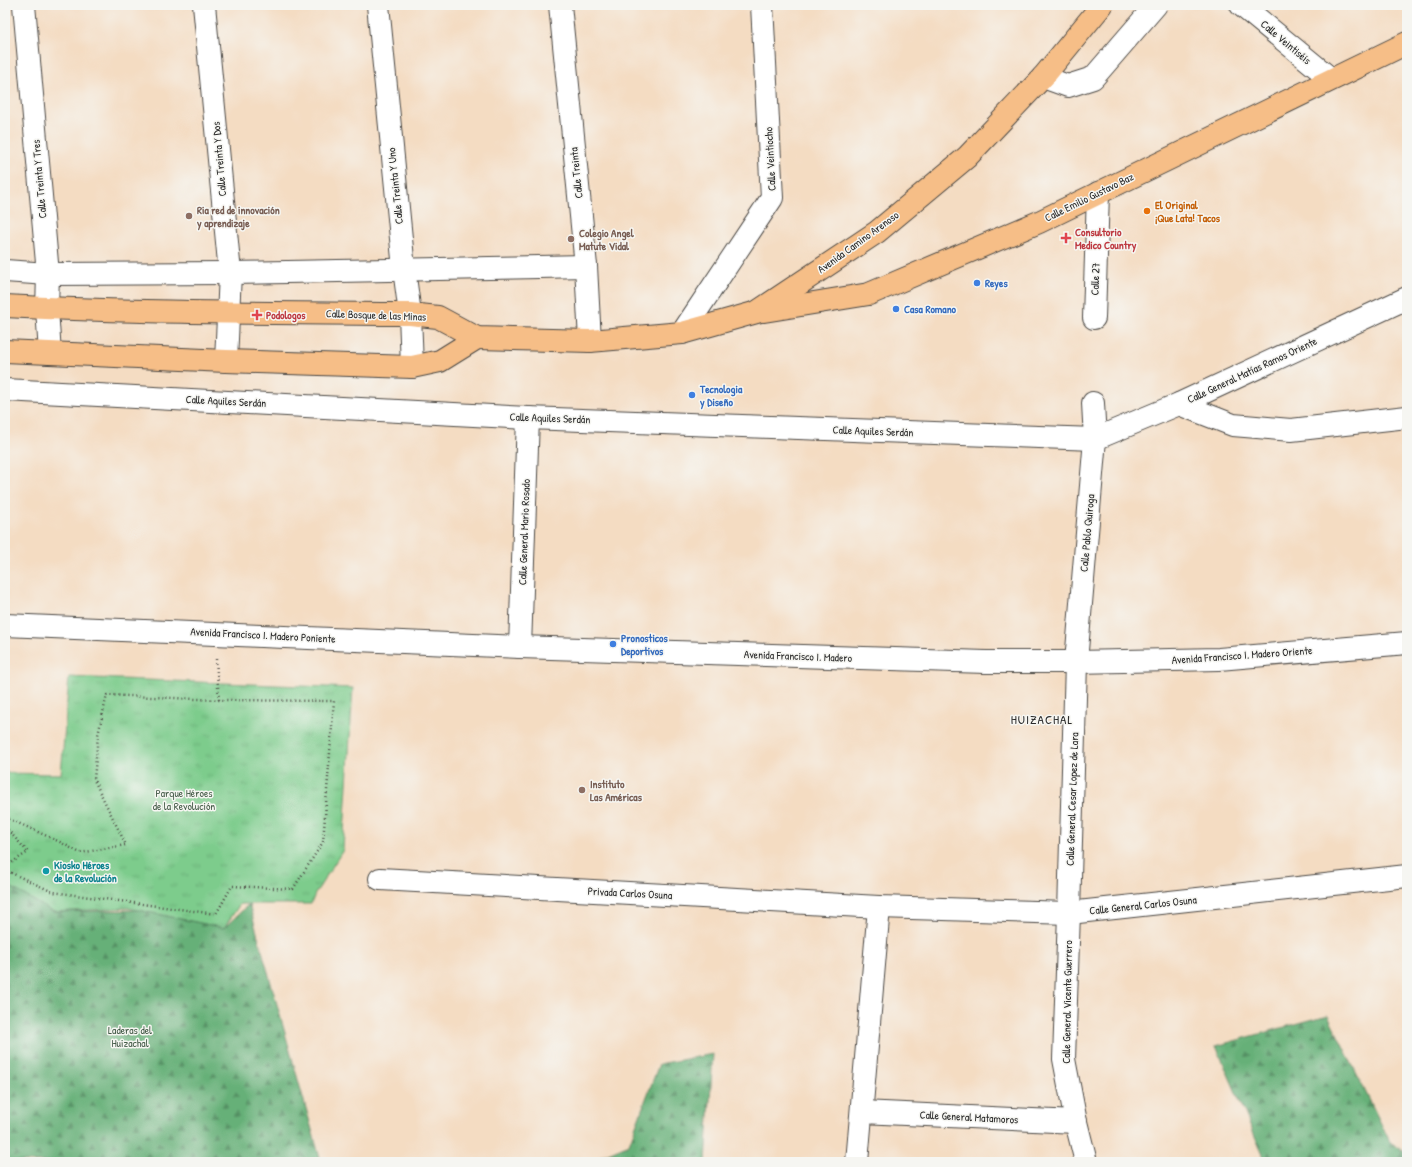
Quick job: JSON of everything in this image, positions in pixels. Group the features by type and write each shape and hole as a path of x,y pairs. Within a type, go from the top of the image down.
{"main road":[{"name":"Avenida Camino Arenoso","path":"477,338 590,341 682,333 757,312 877,232 967,157 1043,77 1102,5"},
{"name":"Calle Emilio Gustavo Baz","path":"757,312 869,294 1039,222 1407,43"},
{"name":"Calle Bosque de las Minas","path":"5,306 47,309 410,314 438,317 477,338"},
{"path":"5,350 226,361 412,367 440,361 477,338"}],"street":[{"name":"Calle Treinta Y Tres","path":"24,5 48,274 47,309 50,353"},
{"name":"Calle Treinta Y Dos","path":"204,5 230,273 226,361"},
{"name":"Calle Treinta Y Uno","path":"378,5 404,269 410,314 412,367"},
{"name":"Calle Treinta","path":"560,5 586,266 590,341"},
{"name":"Calle Veintiocho","path":"682,333 772,198 762,5"},
{"path":"1043,77 1068,86 1093,78 1156,5"},
{"name":"Calle Veintiséis","path":"1241,5 1331,79"},
{"name":"Calle 27","path":"1094,318 1098,193"},
{"path":"5,271 48,274 230,273 586,266"},
{"name":"Calle General Matías Ramos Oriente","path":"1095,439 1179,404 1407,298"},
{"name":"Calle Aquiles Serdán","path":"5,390 528,418 1095,439"},
{"name":"Calle Pablo Quiroga","path":"1076,662 1095,439 1093,403"},
{"path":"1179,404 1233,425 1291,430 1407,417"},
{"name":"Calle General Mario Rosado","path":"520,647 528,418"},
{"name":"Avenida Francisco I. Madero Poniente","path":"5,625 520,647"},
{"name":"Avenida Francisco I. Madero Oriente","path":"1076,662 1219,659 1407,643"},
{"name":"Avenida Francisco I. Madero","path":"520,647 978,662 1076,662"},
{"name":"Calle General Cesar Lopez de Lara","path":"1069,913 1076,662"},
{"name":"Calle General Carlos Osuna","path":"879,907 1069,913 1407,876"},
{"name":"Privada Carlos Osuna","path":"380,879 879,907"},
{"path":"858,1162 879,907"},
{"name":"Calle General Vicente Guerrero","path":"1069,913 1064,1059 1076,1122 1086,1162"},
{"name":"Calle General Matamoros","path":"862,1112 1076,1122"}],"path":[{"path":"214,633 219,700"},
{"path":"5,817 60,842 80,853 126,845 94,780 98,735 107,695 219,700 334,701 323,842 293,890 232,886 216,914 54,892 5,869 28,852 5,827"}],"green space":[{"name":"Parque Héroes de la Revolución","path":"69,677 353,688 343,850 315,894 311,904 240,904 224,928 128,908 53,912 5,885 5,773 61,774"},
{"name":"Laderas del Huizachal","path":"5,885 53,912 138,910 224,928 249,904 321,1162 5,1162"},
{"path":"1328,1015 1390,1142 1407,1153 1407,1162 1266,1162 1216,1046"},
{"path":"713,1054 706,1162 587,1162 629,1144 659,1064"}],"place":[{"name":"El Original ¡Que Lata! Tacos","path":"1147,211"},
{"name":"Ria red de innovación y aprendizaje","path":"189,216"},
{"name":"Consultorio Medico Country","path":"1066,238"},
{"name":"Colegio Angel Matute Vidal","path":"571,239"},
{"name":"Reyes","path":"977,283"},
{"name":"Casa Romano","path":"896,309"},
{"name":"Podologos","path":"257,315"},
{"name":"Tecnologia y Diseño","path":"692,395"},
{"name":"Pronosticos Deportivos","path":"613,644"},
{"name":"Instituto Las Américas","path":"582,790"},
{"name":"Kiosko Héroes de la Revolución","path":"46,871"}],"district":[{"name":"HUIZACHAL","path":"1042,719"}]}
